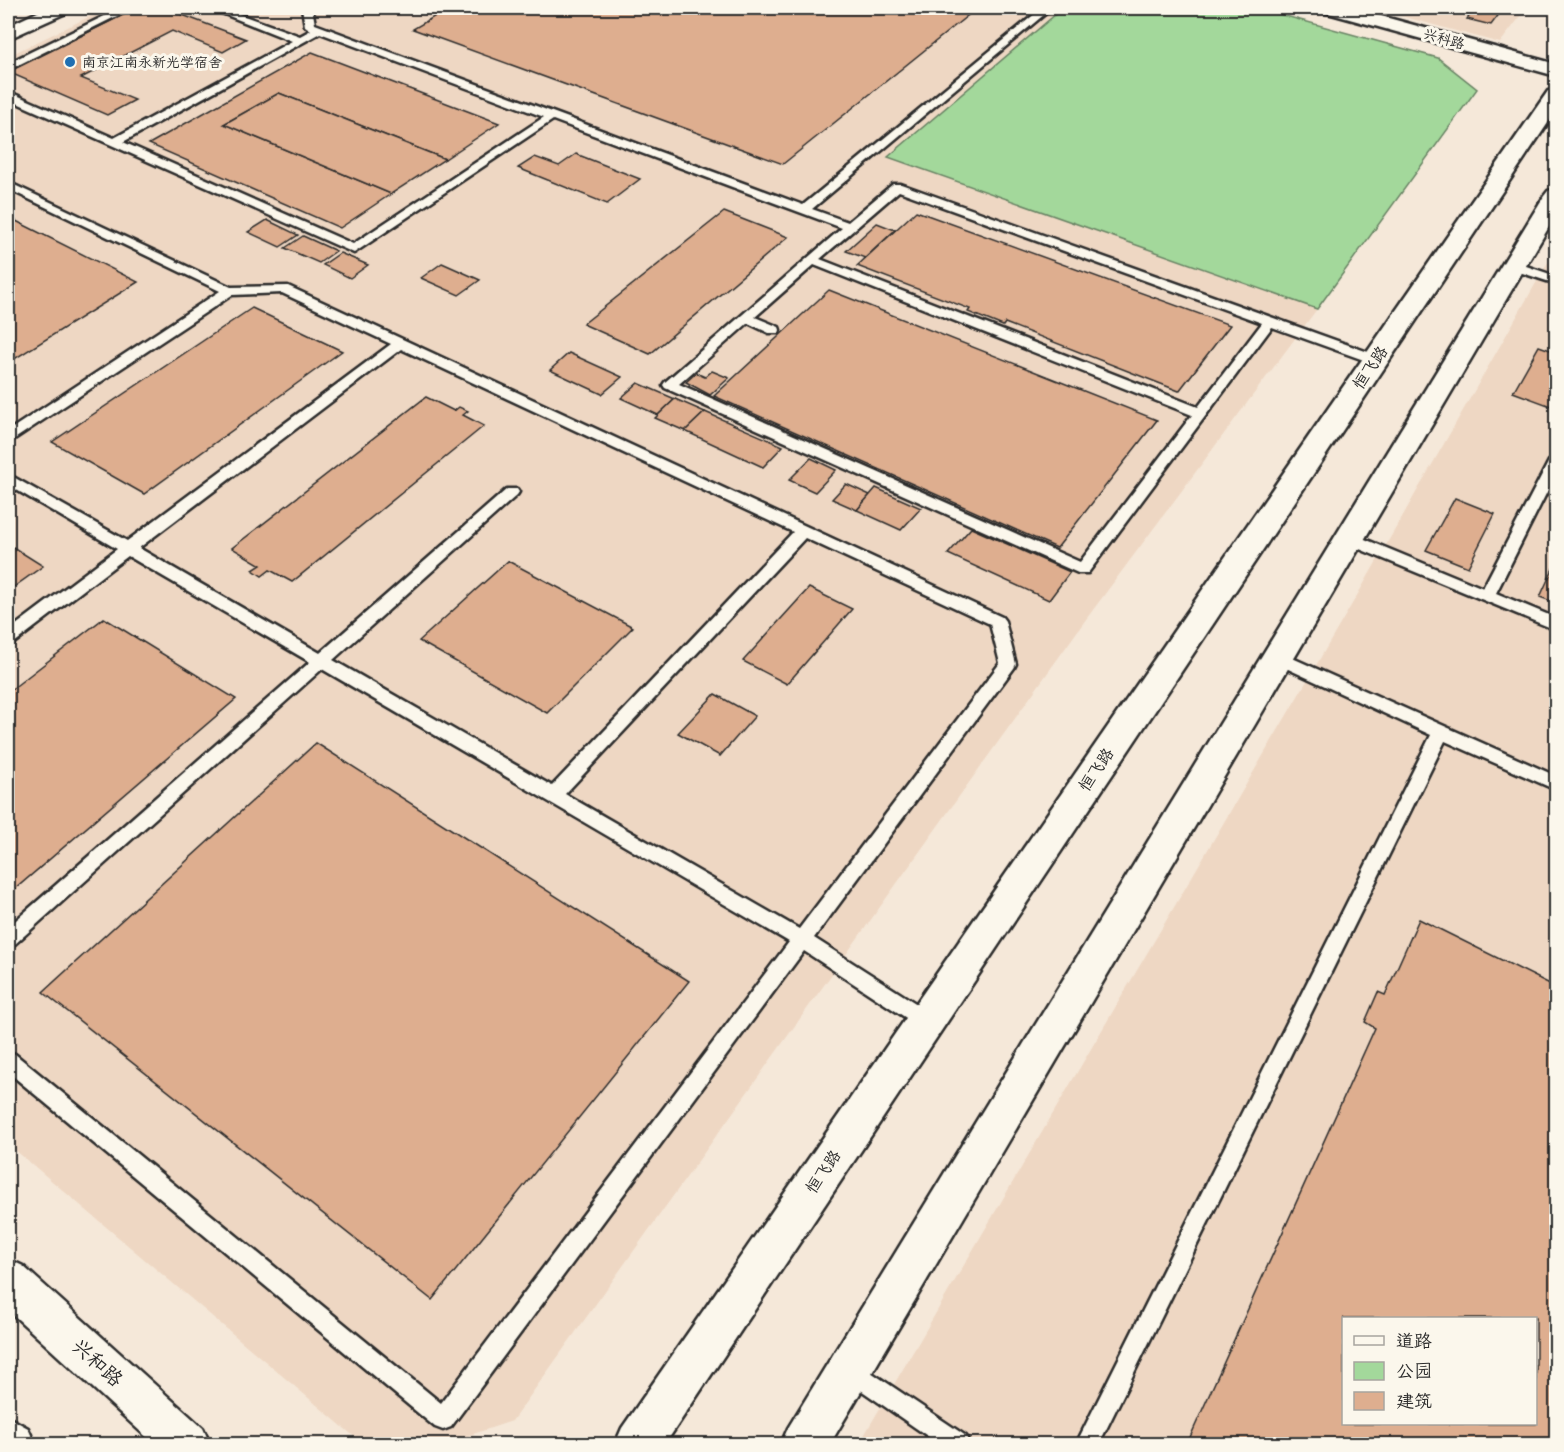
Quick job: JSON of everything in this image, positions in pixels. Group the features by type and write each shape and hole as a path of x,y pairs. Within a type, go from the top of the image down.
{"main road":[{"path":"8,33 61,8"},
{"name":"兴科路","path":"1331,8 1557,70"},
{"name":"恒飞路","path":"638,1444 1557,96"},
{"path":"804,1444 1557,196"},
{"name":"兴和路","path":"8,1281 187,1444"},
{"path":"8,1440 12,1444"}],"lane":[{"path":"8,67 128,8"},
{"path":"214,8 300,40"},
{"path":"307,8 310,26 319,30 850,227"},
{"path":"804,210 1047,8"},
{"path":"115,142 319,30"},
{"path":"8,95 354,249 552,116"},
{"path":"8,185 229,291 284,289 997,621 1008,664 443,1419 8,1060"},
{"path":"1270,321 1083,569 670,385 897,186 1270,321 1377,360"},
{"path":"811,260 1200,413"},
{"path":"1514,266 1557,280"},
{"path":"8,437 229,291"},
{"path":"746,318 774,330"},
{"path":"8,639 400,343"},
{"path":"1487,595 1557,461"},
{"path":"8,479 802,940 927,1021"},
{"path":"8,938 512,492"},
{"path":"554,795 803,530"},
{"path":"1350,538 1557,624"},
{"path":"1278,658 1557,783"},
{"path":"1087,1444 1441,732"},
{"path":"850,1368 958,1444"}],"shaded area":[{"path":"107,8 1063,8 889,157 1317,309 1084,622 512,1421 443,1444 363,1444 8,1144 8,56"},
{"path":"1372,8 1527,8 1500,43"},
{"path":"1556,248 1556,1444 859,1444 1362,587"}],"green space":[{"path":"1063,8 1257,8 1438,58 1477,89 1317,309 888,157"}],"building":[{"name":"南京江南永新光学宿舍","path":"137,8 164,8 246,39 223,52 172,31 81,78 135,100 107,115 8,72"},
{"path":"449,8 977,8 783,164 413,29"},
{"path":"1437,8 1476,8 1470,16"},
{"path":"1476,8 1500,13 1491,25 1467,19"},
{"path":"312,52 499,123 445,159 279,93 224,124 391,194 340,228 149,144"},
{"path":"279,93 445,159 391,194 224,124"},
{"path":"576,154 640,179 607,204 518,168 535,157 559,166"},
{"path":"916,211 1230,325 1179,391 1005,323 1003,326 968,312 970,309 857,266"},
{"path":"724,212 788,237 650,354 583,324"},
{"path":"8,217 138,282 8,363"},
{"path":"267,220 298,235 280,247 248,232"},
{"path":"877,223 895,230 865,258 846,251"},
{"path":"303,236 336,251 319,263 285,248"},
{"path":"340,253 368,265 350,278 323,265"},
{"path":"442,263 480,280 459,295 421,278"},
{"path":"829,290 1157,420 1057,548 714,396"},
{"path":"252,308 342,351 144,494 52,442"},
{"path":"1539,346 1556,352 1556,408 1513,392"},
{"path":"569,353 622,377 602,394 550,370"},
{"path":"712,371 729,378 710,395 686,382 696,373 705,377"},
{"path":"638,383 675,399 658,415 621,398"},
{"path":"426,397 454,411 459,407 468,411 463,415 484,426 292,582 270,570 262,576 253,570 261,565 232,548"},
{"path":"675,399 705,412 685,431 655,418"},
{"path":"705,412 783,446 763,467 685,431"},
{"path":"811,458 836,470 815,492 789,480"},
{"path":"846,484 870,495 857,510 832,499"},
{"path":"876,488 921,508 901,530 857,510"},
{"path":"1455,498 1495,514 1468,567 1426,550"},
{"path":"971,528 1070,572 1049,600 948,554"},
{"path":"8,544 43,566 8,591"},
{"path":"508,561 633,627 547,713 419,641"},
{"path":"1556,562 1556,603 1540,597"},
{"path":"809,588 852,609 787,684 743,661"},
{"path":"104,618 236,699 8,895 8,692"},
{"path":"715,694 755,716 720,756 678,733"},
{"path":"316,743 689,981 432,1300 43,992"},
{"path":"1419,919 1556,987 1556,1444 1187,1444 1375,1028 1365,1022 1378,992 1385,995"}],"place":[{"name":"南京江南永新光学宿舍","path":"70,62"}]}
